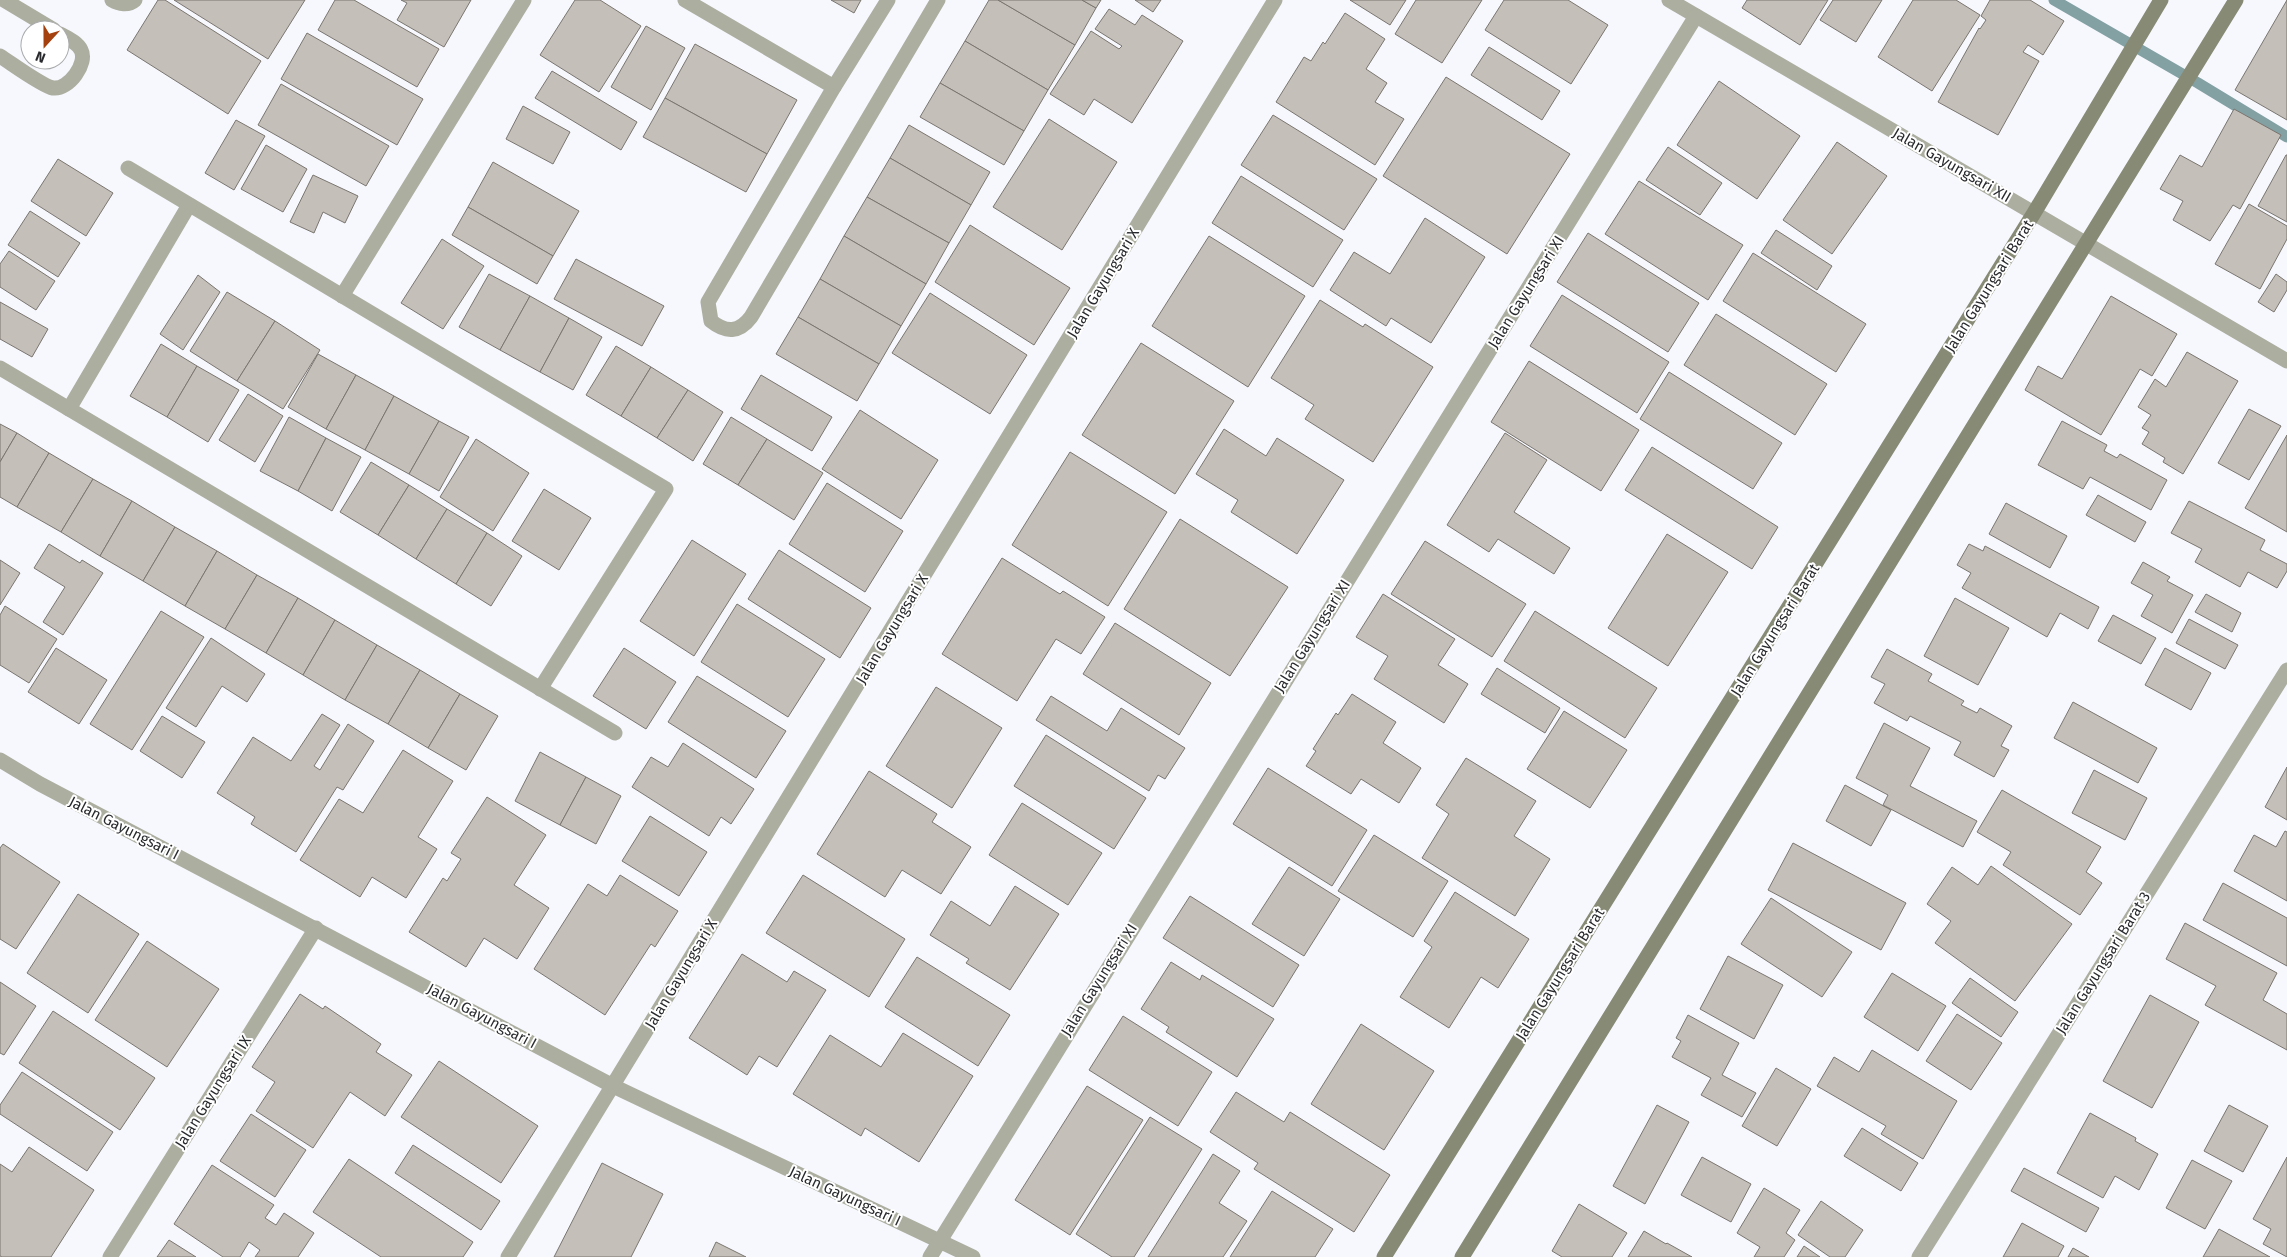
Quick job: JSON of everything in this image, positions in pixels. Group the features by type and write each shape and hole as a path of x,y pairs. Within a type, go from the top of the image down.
{"street":[{"path":"4,0 37,20"},
{"path":"112,0 119,4 135,0"},
{"path":"342,296 524,0"},
{"path":"685,0 834,87"},
{"path":"888,0 834,87 708,302 711,321 719,328 729,331 740,329 751,317 938,0"},
{"name":"Jalan Gayungsari X","path":"508,1257 1275,0"},
{"name":"Jalan Gayungsari XII","path":"1669,0 2287,361"},
{"path":"1462,1257 2236,0"},
{"name":"Jalan Gayungsari Barat","path":"1384,1257 2034,214 2158,5"},
{"name":"Jalan Gayungsari XI","path":"930,1257 938,1240 1696,16"},
{"path":"22,70 51,88 61,88 70,82 82,60 82,52 77,44 70,40"},
{"path":"0,56 20,69"},
{"path":"128,168 666,489 540,689"},
{"path":"69,409 189,205"},
{"path":"0,368 615,733"},
{"name":"Jalan Gayungsari Barat 3","path":"1919,1257 2287,670"},
{"name":"Jalan Gayungsari I","path":"0,760 40,784 613,1086 973,1257"},
{"name":"Jalan Gayungsari IX","path":"110,1257 316,928"}],"building":[{"path":"158,0 165,0 261,61 228,114 127,50"},
{"path":"174,0 305,0 268,59"},
{"path":"335,0 354,0 439,49 417,87 318,30"},
{"path":"401,0 471,0 444,47 397,20 407,3"},
{"path":"575,0 600,0 641,26 599,92 540,55"},
{"path":"831,0 861,0 854,13"},
{"path":"989,0 998,0 1075,45 1048,90 965,41"},
{"path":"998,0 1082,0 1096,8 1075,45"},
{"path":"1082,0 1101,0 1096,8"},
{"path":"1135,0 1161,0 1153,12"},
{"path":"1350,0 1406,0 1390,25"},
{"path":"1416,0 1482,0 1442,63 1395,34"},
{"path":"1504,0 1568,0 1608,25 1571,84 1485,30"},
{"path":"1747,0 1828,0 1800,45 1742,8"},
{"path":"1833,0 1882,0 1856,42 1820,20"},
{"path":"1913,0 1956,0 1980,15 1932,91 1878,57"},
{"path":"1990,0 2030,0 2064,21 2043,55 2028,45 2023,52 2039,61 1998,135 1938,102 1979,28 1986,20 1981,16"},
{"path":"2287,0 2287,120 2235,90"},
{"path":"1109,9 1135,25 1142,15 1183,41 1132,123 1094,99 1084,115 1050,94 1091,31 1119,49 1122,46 1095,29"},
{"path":"1345,13 1385,39 1366,69 1387,83 1375,102 1404,119 1375,165 1276,102 1304,57 1311,61 1323,42 1325,44"},
{"path":"646,26 685,48 651,110 611,87"},
{"path":"307,33 423,99 397,145 281,79"},
{"path":"965,41 1048,90 1024,131 940,83"},
{"path":"695,44 797,100 767,154 665,98"},
{"path":"1489,47 1560,91 1542,120 1471,75"},
{"path":"552,71 637,122 621,150 535,98"},
{"path":"1446,77 1570,154 1507,254 1383,176"},
{"path":"1719,81 1800,136 1757,199 1677,145"},
{"path":"940,83 1024,131 1004,165 920,117"},
{"path":"281,84 389,146 366,186 258,125"},
{"path":"665,98 767,154 746,192 643,137"},
{"path":"523,106 570,132 553,164 506,139"},
{"path":"2234,109 2281,135 2240,209 2233,205 2210,241 2173,220 2183,201 2160,189 2180,155 2202,167"},
{"path":"1273,115 1377,179 1344,230 1241,165"},
{"path":"1049,119 1117,162 1062,250 993,207"},
{"path":"236,120 265,136 234,190 205,173"},
{"path":"909,125 990,172 971,205 890,158"},
{"path":"1837,142 1887,176 1832,254 1783,220"},
{"path":"266,145 307,169 283,212 241,189"},
{"path":"1668,147 1722,183 1700,215 1646,180"},
{"path":"2287,155 2287,222 2258,206"},
{"path":"890,158 971,205 949,243 867,197"},
{"path":"58,159 113,193 86,236 31,201"},
{"path":"493,162 579,211 553,256 468,207"},
{"path":"313,175 358,196 345,223 323,212 314,233 290,222"},
{"path":"1241,176 1343,240 1313,287 1212,223"},
{"path":"1639,181 1743,245 1708,300 1605,234"},
{"path":"867,197 949,243 926,284 844,236"},
{"path":"2249,204 2287,226 2287,239 2260,289 2215,264"},
{"path":"468,207 553,256 537,284 452,235"},
{"path":"30,211 80,243 58,277 8,245"},
{"path":"1425,218 1485,257 1431,343 1391,318 1386,326 1330,290 1354,252 1390,274"},
{"path":"970,225 1070,288 1034,345 935,282"},
{"path":"1776,230 1832,266 1817,290 1761,253"},
{"path":"1588,233 1699,303 1668,352 1557,282"},
{"path":"844,236 926,284 901,326 820,279"},
{"path":"1209,236 1305,296 1248,387 1152,326"},
{"path":"442,239 484,266 443,329 401,303"},
{"path":"9,251 55,281 36,310 0,287 0,264"},
{"path":"1753,253 1866,324 1836,372 1723,301"},
{"path":"576,259 664,306 642,346 554,299"},
{"path":"489,274 530,296 500,350 459,327"},
{"path":"2276,274 2287,282 2287,290 2274,312 2258,302"},
{"path":"198,275 220,292 183,350 160,334"},
{"path":"820,279 901,326 879,364 798,317"},
{"path":"227,292 275,321 237,381 190,351"},
{"path":"930,293 1027,355 990,414 892,353"},
{"path":"1562,295 1669,362 1637,413 1530,346"},
{"path":"530,296 569,318 540,372 500,350"},
{"path":"2111,296 2177,334 2152,376 2140,369 2101,435 2025,390 2038,366 2062,379"},
{"path":"1320,300 1363,327 1365,324 1433,367 1373,462 1305,419 1314,405 1271,378"},
{"path":"0,302 48,329 32,357 0,339"},
{"path":"1716,314 1827,384 1795,435 1684,365"},
{"path":"798,317 879,364 857,401 776,354"},
{"path":"569,318 602,337 573,390 540,372"},
{"path":"275,321 320,350 283,409 237,381"},
{"path":"1141,343 1234,401 1175,494 1082,435"},
{"path":"161,344 197,366 167,417 130,396"},
{"path":"616,346 651,367 621,416 586,395"},
{"path":"2187,352 2238,381 2183,474 2163,462 2165,458 2142,444 2149,432 2142,428 2151,415 2138,407 2155,379 2166,387"},
{"path":"318,354 356,375 326,429 288,407"},
{"path":"1529,361 1639,430 1601,491 1491,422"},
{"path":"197,366 239,390 208,442 167,417"},
{"path":"651,367 688,390 657,438 621,416"},
{"path":"1669,372 1782,443 1753,489 1640,419"},
{"path":"356,375 394,396 365,450 326,429"},
{"path":"761,375 832,417 812,451 741,409"},
{"path":"688,390 723,412 693,461 657,438"},
{"path":"248,394 283,416 255,462 219,440"},
{"path":"394,396 439,421 409,474 365,450"},
{"path":"2249,409 2281,426 2249,480 2218,463"},
{"path":"860,410 938,460 901,519 822,469"},
{"path":"289,417 326,438 298,491 260,471"},
{"path":"731,417 767,439 738,485 703,464"},
{"path":"439,421 469,437 439,491 409,474"},
{"path":"2062,421 2107,445 2104,451 2117,458 2120,454 2167,480 2151,510 2090,477 2083,489 2038,465"},
{"path":"0,424 17,433 0,462"},
{"path":"1224,429 1266,456 1277,438 1344,480 1297,554 1231,512 1238,500 1196,474"},
{"path":"17,433 49,453 17,507 0,497 0,462"},
{"path":"1505,433 1547,460 1514,512 1570,548 1554,574 1498,539 1489,552 1447,525"},
{"path":"2287,435 2287,532 2245,508"},
{"path":"326,438 361,457 332,511 298,491"},
{"path":"476,439 529,473 493,531 440,497"},
{"path":"767,439 823,473 794,520 738,485"},
{"path":"1652,447 1778,527 1752,569 1625,490"},
{"path":"1070,452 1167,512 1108,606 1012,545"},
{"path":"49,453 93,479 61,532 17,507"},
{"path":"371,462 409,485 378,535 340,512"},
{"path":"93,479 132,501 100,556 61,532"},
{"path":"827,483 903,531 865,592 789,544"},
{"path":"409,485 447,509 416,559 378,535"},
{"path":"544,489 591,518 559,570 512,541"},
{"path":"2098,495 2146,522 2135,542 2086,515"},
{"path":"132,501 175,527 143,581 100,556"},
{"path":"2189,501 2265,540 2260,550 2287,564 2287,571 2277,588 2248,572 2240,587 2195,562 2202,549 2171,533"},
{"path":"2006,503 2067,536 2050,568 1989,534"},
{"path":"447,509 487,533 456,584 416,559"},
{"path":"1180,519 1288,587 1230,676 1124,609"},
{"path":"175,527 217,551 185,606 143,581"},
{"path":"487,533 522,556 491,606 456,584"},
{"path":"1667,534 1728,572 1668,666 1608,628"},
{"path":"692,540 746,574 694,656 640,621"},
{"path":"1425,541 1526,604 1492,657 1391,594"},
{"path":"49,544 80,563 82,560 103,573 63,635 43,622 65,587 34,568"},
{"path":"1969,544 1983,551 1985,546 2099,607 2088,629 2060,613 2047,637 1962,588 1971,573 1957,565"},
{"path":"779,550 871,608 840,658 748,599"},
{"path":"217,551 257,575 225,629 185,606"},
{"path":"1002,558 1060,594 1063,591 1105,617 1081,654 1056,639 1017,701 942,654"},
{"path":"0,560 20,573 0,605"},
{"path":"2143,562 2170,577 2167,581 2193,595 2172,633 2141,616 2153,595 2131,583"},
{"path":"257,575 298,598 266,653 225,629"},
{"path":"1383,594 1455,639 1438,665 1468,684 1444,723 1374,679 1388,656 1356,637"},
{"path":"2206,594 2241,613 2232,632 2195,612"},
{"path":"298,598 335,620 303,675 266,653"},
{"path":"1955,598 2009,628 1978,685 1924,656"},
{"path":"737,604 825,659 788,717 701,662"},
{"path":"5,606 57,639 29,683 0,665 0,615"},
{"path":"161,611 204,637 132,750 90,724"},
{"path":"1535,611 1657,688 1625,738 1504,661"},
{"path":"2113,615 2156,638 2141,664 2098,641"},
{"path":"2189,619 2238,645 2225,669 2176,643"},
{"path":"335,620 377,645 345,700 303,675"},
{"path":"1115,623 1211,683 1179,735 1083,674"},
{"path":"211,638 265,674 247,702 222,686 196,727 166,708"},
{"path":"377,645 420,670 388,724 345,700"},
{"path":"56,648 107,680 79,724 28,692"},
{"path":"624,648 676,682 646,729 593,696"},
{"path":"2165,648 2211,673 2191,710 2145,685"},
{"path":"1887,649 1932,674 1928,681 1964,701 1961,705 1977,713 1980,708 2012,726 2001,746 2009,750 1994,777 1954,755 1961,742 1910,716 1907,721 1874,703 1885,684 1871,677"},
{"path":"1497,668 1560,708 1545,733 1481,694"},
{"path":"420,670 460,694 428,748 388,724"},
{"path":"697,676 786,731 756,778 668,722"},
{"path":"936,687 1002,728 952,808 886,766"},
{"path":"460,694 498,716 466,770 428,748"},
{"path":"1352,694 1396,722 1383,743 1421,768 1399,803 1361,779 1351,794 1306,766 1316,751 1313,749 1336,713 1338,715"},
{"path":"1051,696 1107,731 1121,708 1185,748 1165,779 1158,775 1149,791 1036,720"},
{"path":"2073,702 2157,748 2138,783 2054,738"},
{"path":"1564,711 1627,750 1590,808 1527,769"},
{"path":"322,714 340,725 314,766 320,770 348,724 374,741 343,790 337,787 296,852 251,824 255,817 217,793 253,737 291,761"},
{"path":"162,716 205,742 182,778 140,751"},
{"path":"1884,723 1930,748 1910,786 1977,821 1963,847 1883,805 1888,795 1856,778"},
{"path":"1046,735 1146,798 1114,849 1014,786"},
{"path":"683,743 754,789 731,824 721,817 709,836 632,787 651,757 668,767"},
{"path":"403,750 453,781 418,837 437,849 406,898 372,877 360,897 300,860 339,799 363,813"},
{"path":"540,752 586,777 560,825 515,801"},
{"path":"1466,758 1536,801 1514,836 1550,859 1515,916 1422,858 1449,814 1436,805"},
{"path":"2287,767 2287,820 2265,807"},
{"path":"1268,768 1367,830 1332,886 1233,824"},
{"path":"2094,770 2147,798 2125,840 2072,813"},
{"path":"869,771 937,814 932,822 971,847 941,894 902,870 885,897 817,854"},
{"path":"586,777 621,796 596,844 560,825"},
{"path":"1845,785 1891,810 1871,846 1826,821"},
{"path":"2002,790 2101,847 2086,872 2102,883 2080,915 2003,865 2011,852 1977,832"},
{"path":"487,797 546,835 514,885 549,908 517,959 484,938 466,967 409,932 443,878 447,881 461,859 451,853"},
{"path":"1022,803 1102,853 1068,905 989,855"},
{"path":"650,816 707,852 679,896 622,861"},
{"path":"2285,831 2287,832 2287,901 2234,871 2254,835 2276,847"},
{"path":"1374,835 1448,881 1413,937 1338,891"},
{"path":"1793,843 1906,903 1881,950 1768,890"},
{"path":"3,844 60,882 16,949 0,939 0,848"},
{"path":"1991,866 2072,924 2015,1001 1935,943 1951,921 1927,904 1952,867 1978,885"},
{"path":"1289,867 1340,899 1304,956 1252,924"},
{"path":"620,875 678,911 655,947 651,944 605,1015 534,969 588,884 607,896"},
{"path":"803,875 905,939 869,997 766,933"},
{"path":"2223,883 2287,918 2287,966 2203,920"},
{"path":"1015,886 1059,914 1010,990 966,963 969,959 930,935 951,901 990,926"},
{"path":"1455,892 1529,939 1498,988 1481,977 1449,1028 1400,997 1432,947 1424,941"},
{"path":"78,894 139,934 88,1013 27,973"},
{"path":"1190,896 1299,965 1273,1007 1163,938"},
{"path":"1771,898 1852,952 1822,997 1741,944"},
{"path":"2185,923 2277,973 2263,1000 2287,1014 2287,1050 2205,1005 2216,986 2166,959"},
{"path":"147,941 219,989 167,1067 95,1020"},
{"path":"742,954 787,982 794,971 826,990 777,1067 759,1056 747,1075 689,1038"},
{"path":"1728,956 1783,985 1754,1039 1700,1009"},
{"path":"917,957 1010,1015 978,1066 885,1007"},
{"path":"1171,962 1200,980 1202,975 1274,1019 1237,1077 1166,1032 1169,1027 1141,1009"},
{"path":"1892,973 1946,1006 1918,1051 1864,1017"},
{"path":"1970,978 2018,1012 2001,1037 1952,1003"},
{"path":"0,982 36,1006 4,1055 0,1053"},
{"path":"300,994 323,1009 325,1006 381,1044 376,1052 412,1075 385,1116 350,1092 313,1148 256,1111 275,1082 252,1067"},
{"path":"2150,995 2199,1022 2152,1108 2103,1081"},
{"path":"53,1011 155,1078 120,1130 19,1063"},
{"path":"1957,1014 2002,1043 1971,1090 1926,1061"},
{"path":"1688,1015 1739,1043 1722,1075 1756,1093 1742,1117 1701,1095 1711,1078 1672,1057 1681,1041 1676,1038"},
{"path":"1123,1016 1212,1072 1178,1126 1089,1070"},
{"path":"1361,1024 1434,1071 1384,1150 1311,1104"},
{"path":"903,1033 973,1076 919,1162 865,1128 861,1136 793,1094 830,1035 881,1067"},
{"path":"1872,1050 1957,1101 1923,1159 1881,1134 1886,1126 1817,1086 1834,1057 1859,1072"},
{"path":"439,1061 538,1126 501,1183 401,1117"},
{"path":"1776,1068 1811,1089 1777,1146 1742,1126"},
{"path":"22,1072 113,1132 87,1171 0,1114 0,1105"},
{"path":"1087,1086 1143,1120 1070,1235 1015,1200"},
{"path":"1236,1092 1284,1122 1290,1112 1390,1175 1354,1232 1254,1169 1258,1163 1210,1132"},
{"path":"1657,1105 1689,1122 1645,1204 1613,1186"},
{"path":"2229,1105 2268,1126 2243,1172 2204,1151"},
{"path":"2090,1113 2136,1138 2135,1141 2158,1154 2139,1190 2115,1176 2103,1198 2057,1173"},
{"path":"251,1114 306,1150 275,1197 220,1161"},
{"path":"1150,1117 1202,1149 1134,1257 1112,1257 1076,1234"},
{"path":"1862,1128 1918,1163 1901,1191 1844,1156"},
{"path":"413,1145 500,1201 481,1230 395,1173"},
{"path":"29,1147 94,1190 51,1257 2,1257 0,1256 0,1164 12,1172"},
{"path":"1213,1154 1240,1171 1219,1203 1247,1221 1223,1257 1148,1257"},
{"path":"1702,1157 1751,1184 1731,1222 1681,1195"},
{"path":"2287,1157 2287,1257 2263,1244 2271,1229 2253,1219"},
{"path":"349,1159 473,1242 463,1257 381,1257 313,1212"},
{"path":"2192,1160 2232,1181 2205,1229 2166,1208"},
{"path":"602,1163 663,1194 631,1257 554,1257"},
{"path":"212,1165 274,1205 265,1218 276,1225 284,1213 314,1233 298,1257 255,1257 260,1250 249,1242 240,1257 223,1257 174,1224"},
{"path":"2024,1168 2099,1208 2086,1232 2011,1191"},
{"path":"1764,1188 1800,1210 1786,1233 1795,1240 1784,1257 1754,1257 1760,1247 1737,1233"},
{"path":"1272,1191 1333,1229 1315,1257 1230,1257"},
{"path":"1821,1201 1863,1230 1845,1257 1830,1257 1798,1235"},
{"path":"1579,1204 1627,1233 1612,1257 1562,1257 1552,1251"},
{"path":"2022,1223 2064,1246 2058,1257 2003,1257"},
{"path":"2219,1229 2270,1257 2203,1257"},
{"path":"1644,1231 1666,1244 1692,1257 1628,1257"},
{"path":"169,1240 196,1257 157,1257"},
{"path":"716,1242 746,1257 709,1257"},
{"path":"1804,1246 1820,1257 1797,1257"},
{"path":"2073,1248 2089,1257 2068,1257"}],"waterway":[{"path":"2054,0 2287,137"}]}
